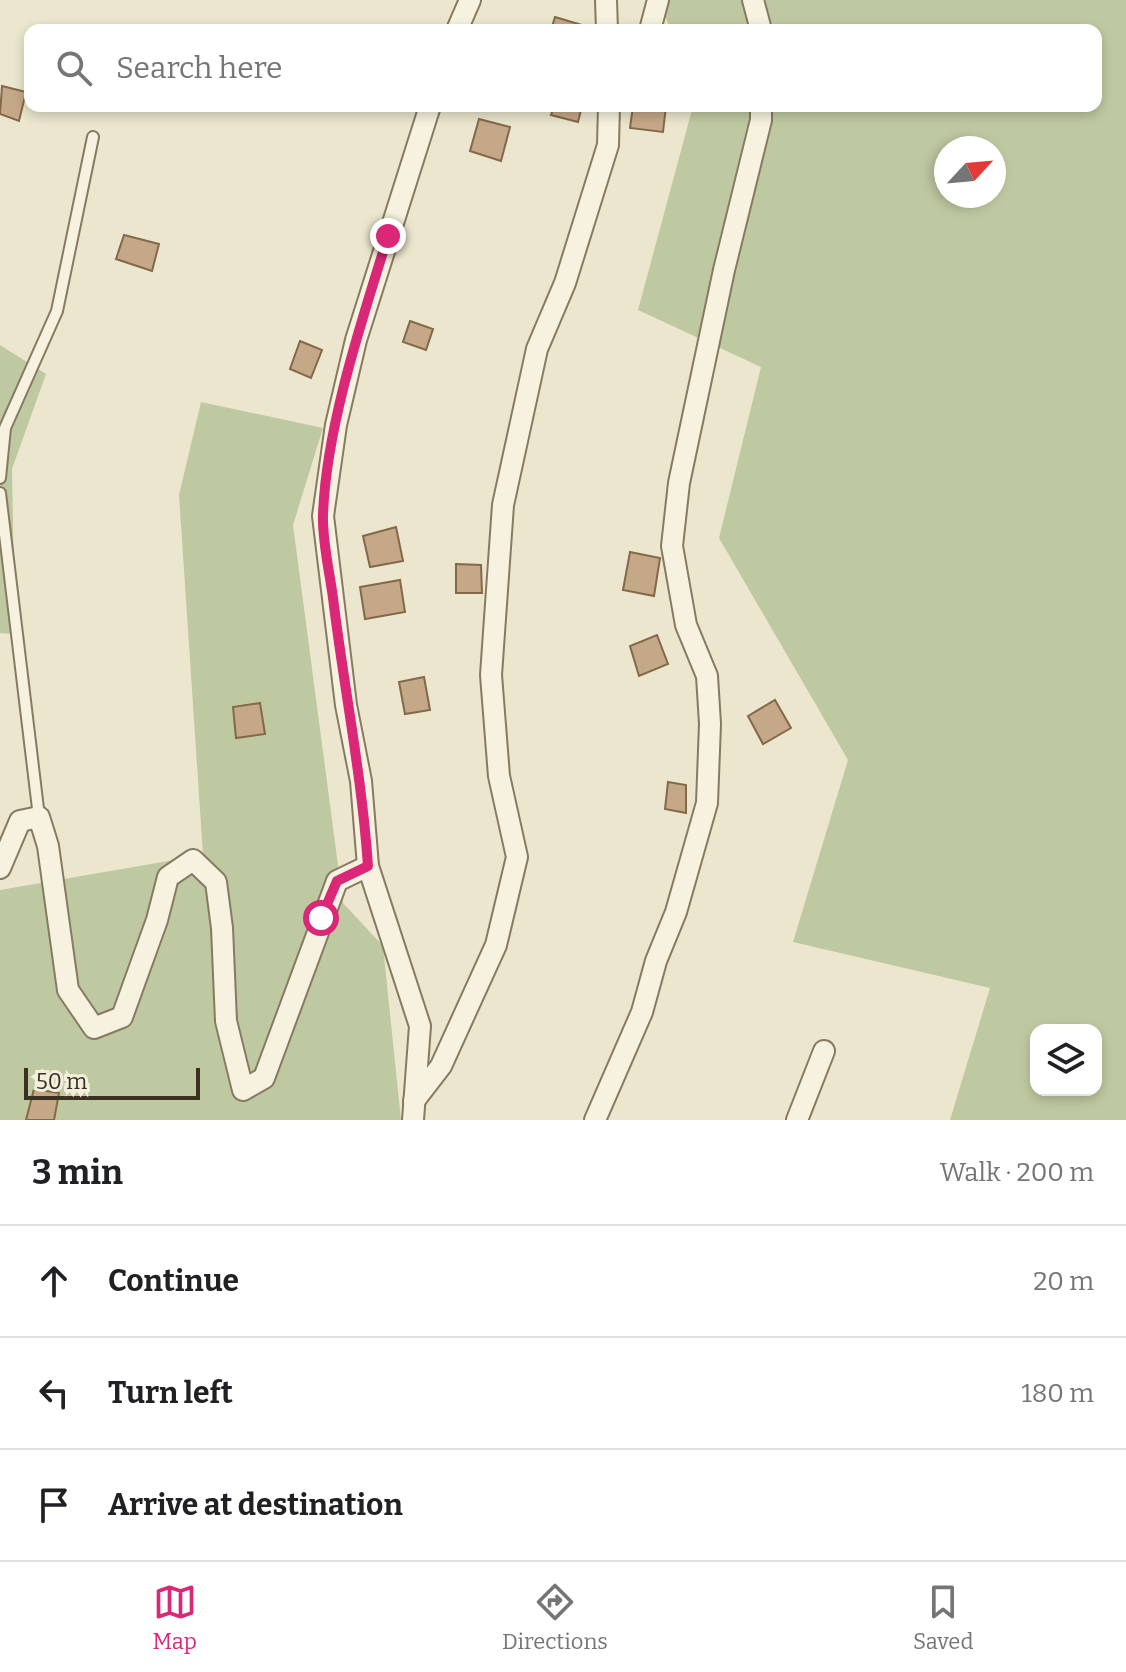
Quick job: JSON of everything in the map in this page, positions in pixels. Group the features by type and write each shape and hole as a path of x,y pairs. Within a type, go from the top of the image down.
{"street":[{"path":"460,24 470,0"},
{"path":"606,0 607,24"},
{"path":"652,24 658,0"},
{"path":"753,0 759,24"},
{"path":"414,1111 420,1026 368,866 361,781 346,705 323,516 336,425 356,340 428,112"},
{"path":"608,145 609,112"},
{"path":"414,1111 441,1066 496,945 517,857 499,776 491,675 503,505 537,349 565,283 618,112"},
{"path":"595,1120 642,1012 656,961 676,912 707,803 710,724 707,676 686,625 672,546 679,483 761,112"},
{"path":"0,868 20,821 39,817 48,846 68,990 94,1028 122,1017 157,920 168,877 193,860 216,882 222,928 226,1021 243,1090 264,1078 337,881 368,866"},
{"path":"797,1120 824,1051"}],"lane":[{"path":"0,478 5,428 57,311 93,137"},
{"path":"0,493 39,817"}],"green space":[{"path":"658,0 1126,0 1126,1120 950,1120 990,988 793,942 848,760 719,538 761,367 638,310 691,112 1102,112 1102,24 668,24"},
{"path":"0,345 46,374 12,469 15,634 0,633"},
{"path":"201,402 323,428 293,525 343,903 383,946 401,1120 0,1120 0,890 203,855 179,495"}],"building":[{"path":"555,17 578,24 553,24"},
{"path":"2,86 24,92 19,121 0,114"},
{"path":"552,112 580,112 578,122 551,115"},
{"path":"632,112 665,112 663,132 630,128"},
{"path":"479,119 510,127 501,161 470,151"},
{"path":"124,235 159,244 152,271 116,259"},
{"path":"410,321 433,329 426,350 403,342"},
{"path":"300,341 322,350 311,378 290,369"},
{"path":"396,527 403,561 370,567 363,536"},
{"path":"630,552 660,558 654,596 623,590"},
{"path":"456,564 481,565 482,593 456,593"},
{"path":"400,580 405,612 365,619 360,587"},
{"path":"657,635 668,664 639,676 630,646"},
{"path":"424,677 430,710 405,714 399,682"},
{"path":"775,700 791,728 763,744 748,716"},
{"path":"260,703 265,734 236,738 233,707"},
{"path":"668,782 686,785 686,813 665,809"},
{"path":"34,1089 59,1093 54,1120 26,1120"}],"route":[{"path":"321,918 337,881 368,866 361,781 346,705 323,516 336,425 356,340 388,236"}]}
